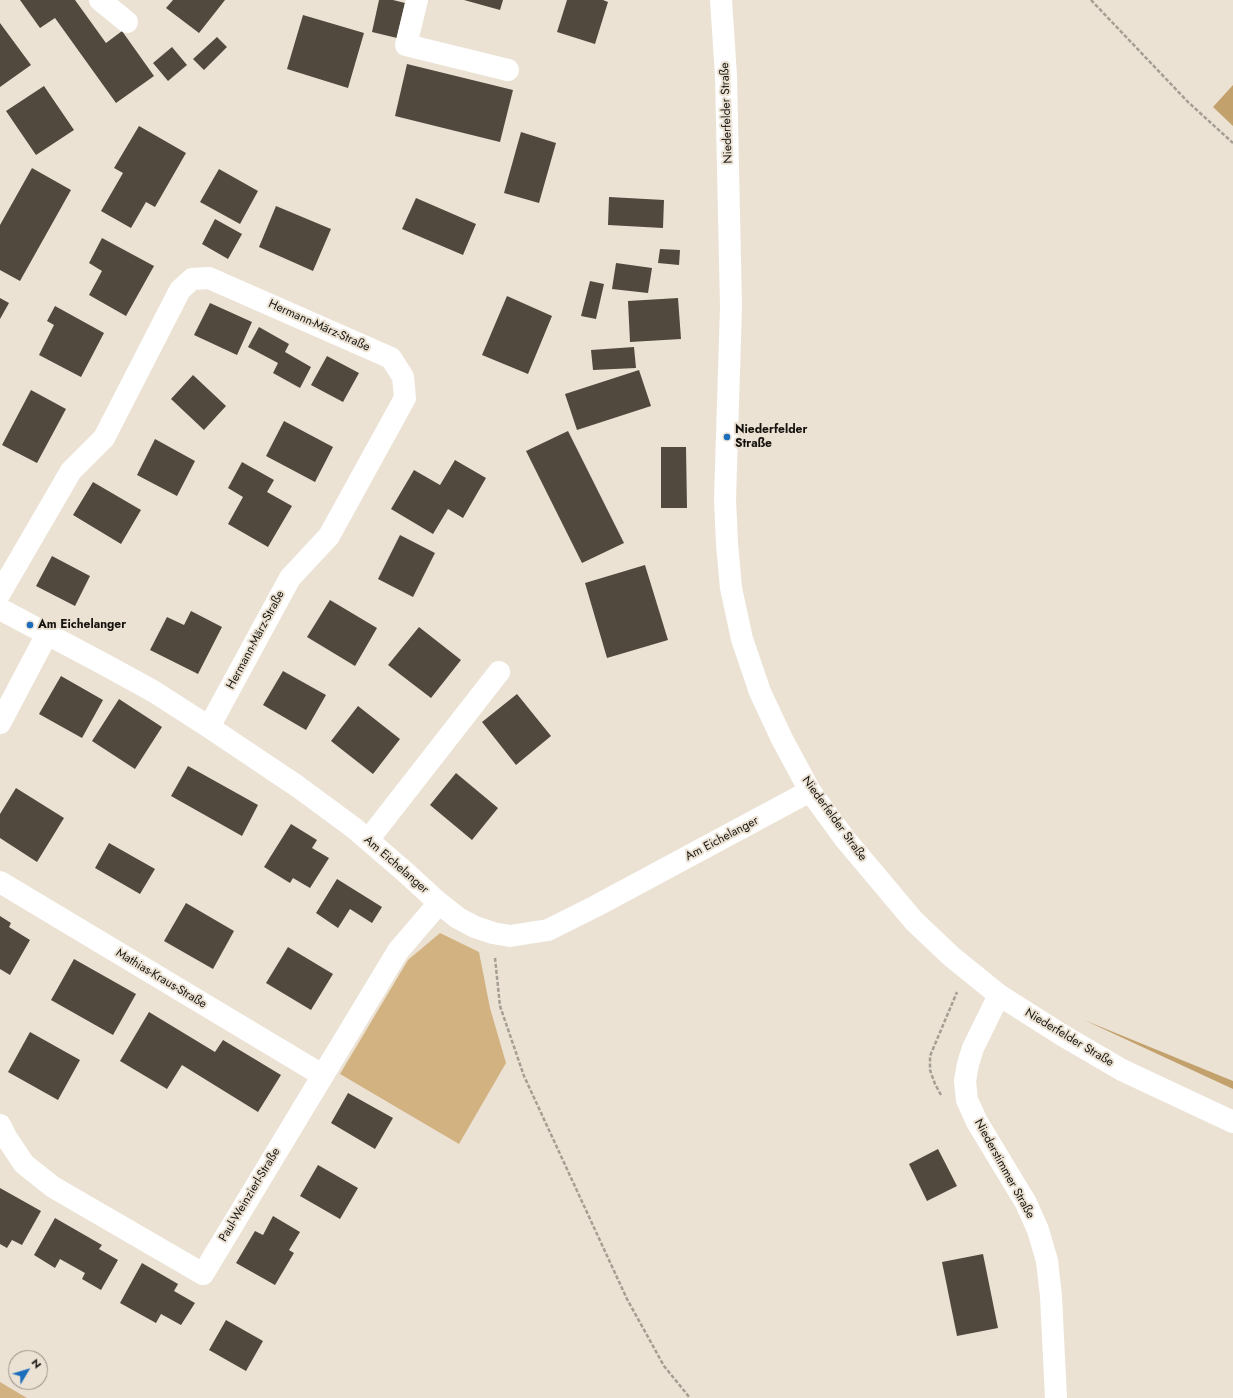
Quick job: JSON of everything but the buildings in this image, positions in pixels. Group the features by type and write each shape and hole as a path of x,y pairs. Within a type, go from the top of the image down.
{"street":[{"path":"100,0 127,22"},
{"path":"417,0 406,45 508,70"},
{"name":"Niederfelder Straße","path":"721,0 726,76 731,307 726,499 727,544 731,588 742,639 760,692 782,739 810,791 846,839 914,921 952,957 995,1004 1062,1035 1122,1070 1233,1122"},
{"name":"Hermann-März-Straße","path":"0,593 71,471 104,438 180,290 192,279 209,278 391,358 403,377 405,398 329,536 290,578 209,727"},
{"name":"Am Eichelanger","path":"0,609 153,691 209,727 297,786 354,828 458,918 493,934 510,936 548,930 596,906 810,791"},
{"path":"0,723 47,634"},
{"path":"368,840 499,672"},
{"name":"Mathias-Kraus-Straße","path":"0,882 322,1076"},
{"name":"Paul-Weinzierl-Straße","path":"0,1125 24,1164 53,1187 203,1274 398,951 439,903"},
{"name":"Niederstimmer Straße","path":"995,1004 973,1048 968,1064 965,1081 967,1100 977,1122 1026,1203 1040,1238 1047,1261 1051,1296 1056,1398"}],"path":[{"path":"1091,0 1188,102 1233,143"},
{"path":"493,934 500,1006 524,1076 627,1299 664,1366 690,1398"},
{"path":"957,991 995,1004"}],"shaded area":[{"path":"1233,85 1233,126 1213,107"},
{"path":"440,933 479,952 490,1008 506,1063 459,1144 340,1074 408,960"},
{"path":"1084,1020 1233,1081 1233,1089"},
{"path":"0,1382 8,1387 8,1390 14,1390 27,1398 0,1398"}],"place":[{"name":"Niederfelder Straße","path":"727,437"},
{"name":"Am Eichelanger","path":"30,625"}]}
